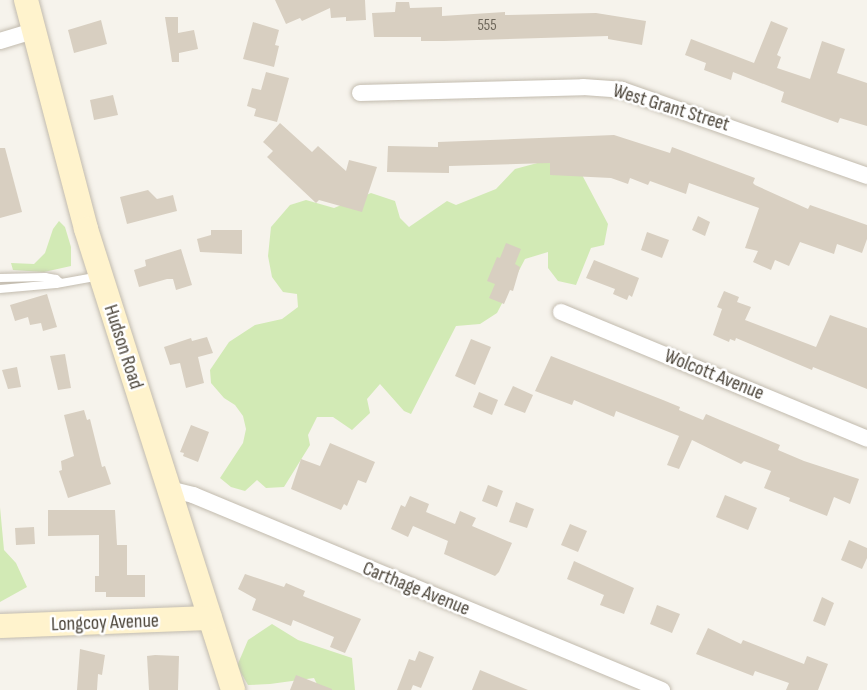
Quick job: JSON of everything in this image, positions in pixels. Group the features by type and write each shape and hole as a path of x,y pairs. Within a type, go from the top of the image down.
{"street":[{"name":"Hudson Road","path":"26,0 100,276 233,690"},
{"path":"0,41 33,31"},
{"name":"West Grant Street","path":"360,93 583,87 622,90 867,176"},
{"name":"Wolcott Avenue","path":"561,312 867,439"},
{"name":"Carthage Avenue","path":"169,489 193,495 662,690"},
{"name":"Longcoy Avenue","path":"0,626 210,618"}],"lane":[{"path":"0,289 61,284 100,276"},
{"path":"0,278 45,277 56,279 61,284"}],"green space":[{"path":"571,154 608,224 604,245 591,248 576,285 558,281 548,268 548,252 525,259 497,313 480,324 456,326 411,414 404,411 380,384 367,399 370,413 352,430 333,417 317,417 308,435 310,445 284,487 266,488 257,480 245,491 231,487 220,478 243,443 246,429 243,416 235,405 224,398 211,383 210,370 229,342 255,325 282,319 298,307 297,294 283,292 272,277 268,256 271,227 290,205 306,200 334,208 371,193 395,201 400,218 409,227 447,201 456,205 496,189 515,169"},
{"path":"59,221 65,227 71,247 71,266 44,272 13,270 11,263 34,264 45,253 53,229"},
{"path":"0,507 4,550 16,563 27,587 0,602"},
{"path":"272,624 298,640 352,658 355,690 320,690 314,678 248,685 237,666 248,640"}],"building":[{"path":"275,0 365,0 366,20 346,21 346,17 331,18 330,8 302,21 300,18 286,24"},
{"path":"396,2 409,2 410,8 442,7 442,16 505,12 505,15 596,13 646,21 642,45 608,39 608,36 444,41 421,41 421,37 374,37 372,13 395,12"},
{"path":"165,17 178,17 178,33 194,30 198,49 179,53 179,62 172,62"},
{"path":"101,20 107,44 74,53 68,30"},
{"path":"771,21 788,28 777,55 781,57 777,68 810,79 822,41 845,49 837,73 867,83 867,126 840,118 838,123 781,102 784,92 733,72 731,80 704,70 706,63 685,55 691,39 754,63"},
{"path":"253,22 279,30 275,45 279,46 274,67 243,59"},
{"path":"266,72 289,78 277,122 254,116 256,109 247,106 252,88 261,90"},
{"path":"113,95 118,115 94,120 90,100"},
{"path":"280,123 312,152 318,146 346,171 349,160 377,167 362,212 319,200 316,203 267,157 273,151 263,142"},
{"path":"614,135 670,153 672,147 755,178 753,183 755,185 808,209 810,205 867,225 867,239 862,253 837,244 834,254 800,242 789,266 775,260 771,270 753,262 758,251 745,248 759,208 689,183 686,194 650,181 648,185 630,178 628,184 611,178 550,175 550,163 449,166 449,173 387,172 388,146 438,147 438,142"},
{"path":"0,148 5,148 22,212 0,218"},
{"path":"148,190 157,199 173,195 177,211 127,224 120,197"},
{"path":"698,216 710,222 705,236 692,230"},
{"path":"211,230 242,230 242,254 200,252 197,239 211,235"},
{"path":"647,232 669,240 662,258 641,250"},
{"path":"506,243 521,249 515,264 520,267 513,291 510,290 504,304 489,298 495,284 487,281"},
{"path":"181,249 192,285 176,290 173,279 167,279 139,287 134,270 146,266 145,260"},
{"path":"594,260 639,278 632,297 629,295 627,300 613,294 615,289 586,278"},
{"path":"724,291 739,297 737,302 751,307 745,320 816,347 830,315 867,328 867,389 813,367 812,370 736,338 735,341 730,339 729,342 713,335 722,309 717,307"},
{"path":"47,294 57,327 43,331 41,323 30,325 28,317 15,321 10,305"},
{"path":"207,337 213,353 198,357 204,383 186,388 180,363 170,365 164,347 191,338 192,341"},
{"path":"471,339 491,347 475,385 455,376"},
{"path":"65,354 71,388 58,390 50,356"},
{"path":"551,356 680,407 679,410 703,420 706,414 780,445 778,450 804,461 859,479 850,504 834,497 827,516 789,501 790,498 764,488 771,471 744,461 741,464 692,440 679,469 667,465 679,436 616,411 614,417 574,400 572,405 535,391"},
{"path":"17,367 21,387 8,389 2,370"},
{"path":"513,386 533,395 525,413 504,405"},
{"path":"479,392 498,400 492,415 473,407"},
{"path":"84,410 87,420 90,419 102,467 105,466 111,484 68,498 59,471 62,470 61,461 74,456 64,415"},
{"path":"191,425 209,432 198,462 183,456 184,453 180,452"},
{"path":"330,443 375,462 366,483 358,480 347,506 344,504 341,510 291,489 301,459 320,466"},
{"path":"488,485 503,491 497,507 482,501"},
{"path":"725,495 757,508 748,530 716,517"},
{"path":"410,496 429,504 426,512 455,524 460,511 476,518 472,526 512,543 499,572 495,576 444,554 448,541 413,526 408,537 391,529 401,505 405,507"},
{"path":"516,502 534,509 527,528 509,522"},
{"path":"48,510 115,510 117,545 127,545 127,575 145,575 145,597 106,597 106,592 95,592 95,576 99,576 99,535 48,536"},
{"path":"570,524 587,531 578,552 561,545"},
{"path":"34,527 35,544 16,545 15,528"},
{"path":"849,540 867,548 867,558 862,569 841,560"},
{"path":"574,561 634,588 624,614 600,605 604,595 567,579"},
{"path":"245,574 284,587 286,583 305,591 303,596 361,619 345,653 330,647 334,637 293,620 291,626 252,610 256,599 238,589"},
{"path":"822,597 834,603 825,626 813,621"},
{"path":"657,605 680,614 672,633 650,624"},
{"path":"708,628 741,644 743,640 804,664 807,656 828,664 818,690 786,690 789,683 755,671 753,676 696,654"},
{"path":"80,649 105,655 102,675 98,674 97,690 77,690"},
{"path":"419,651 434,657 421,688 413,685 411,690 397,690 409,659 415,661"},
{"path":"147,656 179,656 178,690 149,690"},
{"path":"480,670 528,690 472,690"},
{"path":"296,675 332,689 332,690 290,690"}]}
